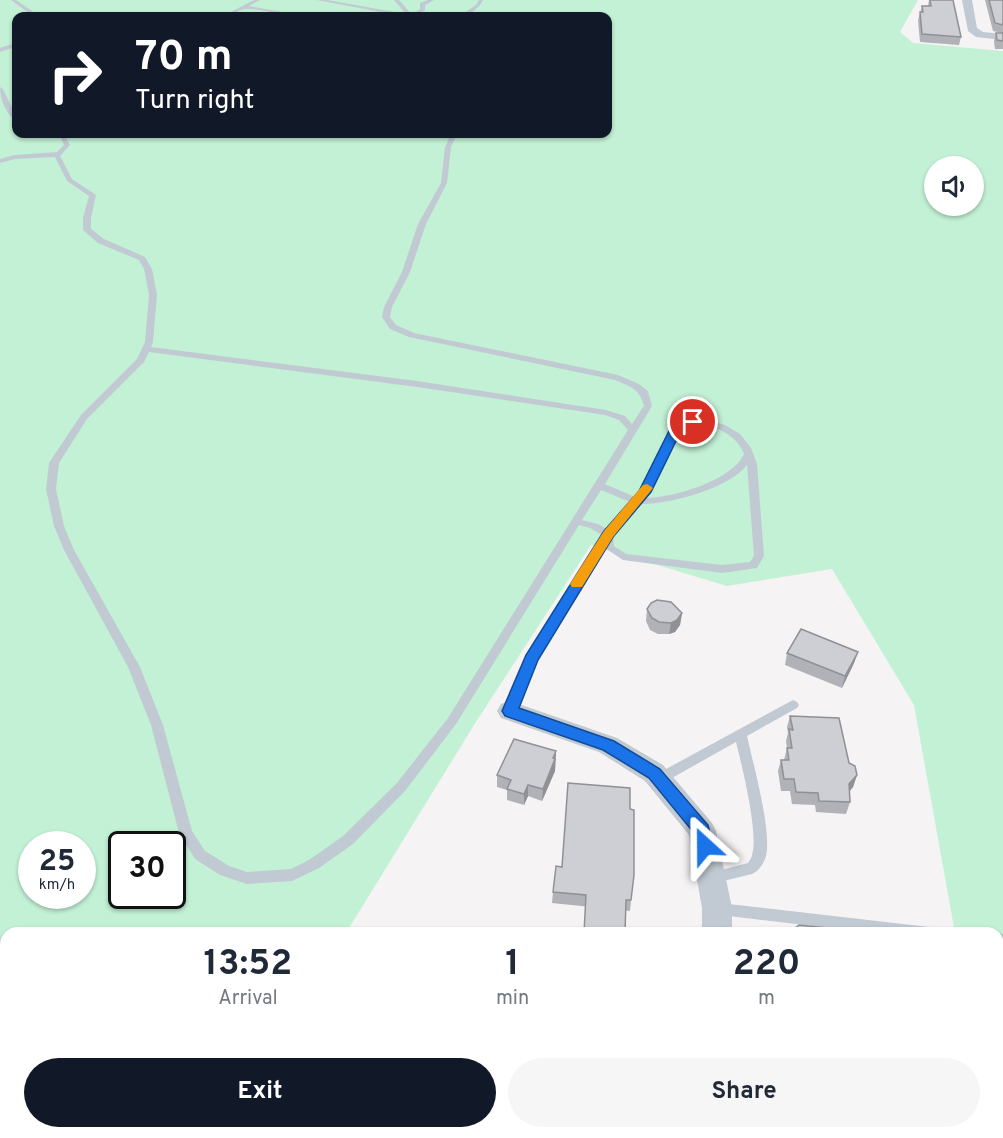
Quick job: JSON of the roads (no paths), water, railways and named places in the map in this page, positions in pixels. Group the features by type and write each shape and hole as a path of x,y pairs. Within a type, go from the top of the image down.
{"street":[{"path":"967,0 972,29 980,35 1003,37"},
{"path":"510,711 608,745 654,773 702,831 717,920"}],"lane":[{"path":"13,0 30,12"},
{"path":"234,12 258,0"},
{"path":"319,0 387,12"},
{"path":"396,0 406,12"},
{"path":"419,12 423,10 422,4 432,0"},
{"path":"468,12 478,6 481,0"},
{"path":"243,8 272,12"},
{"path":"0,89 12,115"},
{"path":"0,113 12,111"},
{"path":"0,161 27,154 57,155 67,146 63,138"},
{"path":"57,155 69,180 93,195 87,218 87,230 101,241 142,260 148,268 153,295 149,342 141,360 84,417 54,463 51,489 58,526 134,667 157,724 186,833 200,855 225,871 247,878 292,875 314,864 355,833 401,787 452,722 648,406 645,393 618,378 412,335 393,327 386,316 387,307 406,272 422,224 444,183 448,147 452,138"},
{"path":"146,349 417,384 606,413 621,418 633,430"},
{"path":"510,711 531,659 608,534 645,492 675,431 684,424 708,423 736,436 752,464 760,543 759,556 753,566 722,569 623,557 609,547 608,534"},
{"path":"599,485 636,501 653,502 711,483 737,470 748,455"},
{"path":"576,521 594,526 608,534"},
{"path":"659,779 793,705"},
{"path":"711,878 752,868 759,858 759,840 747,760 740,734"},
{"path":"717,920 769,916 873,927"}]}
